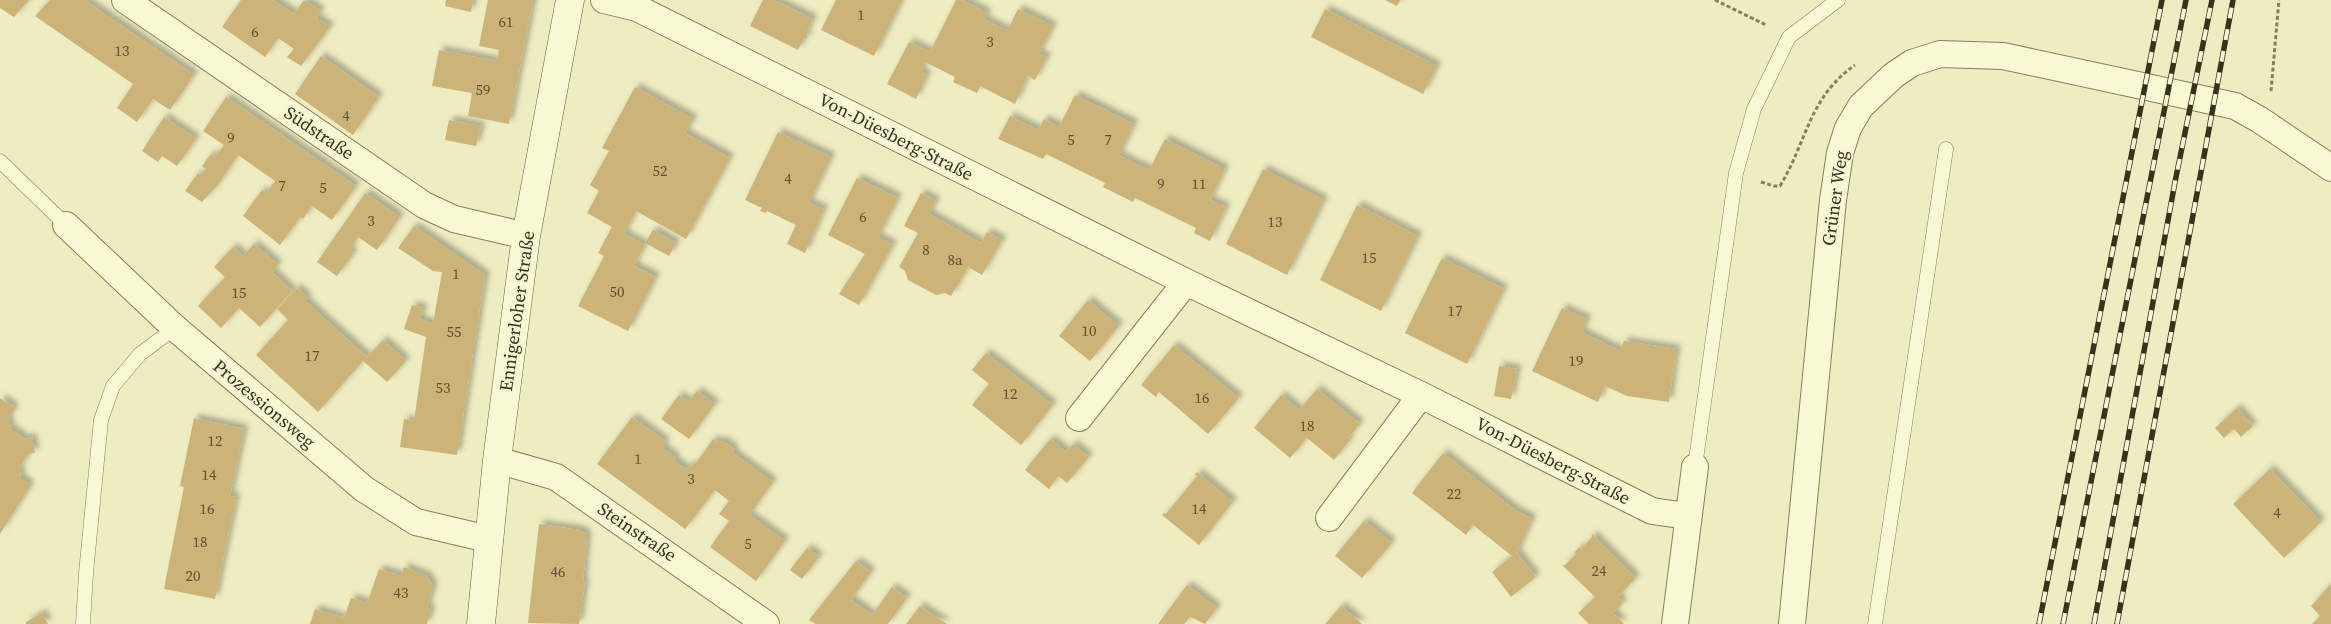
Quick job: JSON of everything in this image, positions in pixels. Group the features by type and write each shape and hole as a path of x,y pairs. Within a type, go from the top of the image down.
{"main road":[{"name":"Ennigerloher Straße","path":"481,624 497,460 526,236 570,0"}],"street":[{"name":"Südstraße","path":"125,0 424,205 454,219 526,236"},
{"name":"Von-Düesberg-Straße","path":"604,0 637,8 1186,282 1421,395 1652,511 1688,516"},
{"name":"Grüner Weg","path":"1792,624 1832,200 1840,153 1853,121 1862,106 1878,88 1894,75 1924,58 1940,54 2003,56 2235,106 2260,120 2331,168"},
{"name":"Prozessionsweg","path":"66,225 176,328 364,489 416,522 488,539"},
{"path":"1079,418 1186,282"},
{"path":"1328,518 1421,395"},
{"name":"Steinstraße","path":"497,460 556,477 766,624"},
{"path":"1675,624 1695,467"}],"lane":[{"path":"1695,467 1736,173 1754,109 1789,37 1838,0"},
{"path":"1875,624 1946,149"},
{"path":"0,161 66,225"},
{"path":"83,624 101,420 113,386 140,354 176,328"}],"path":[{"path":"1715,0 1789,37"},
{"path":"2271,91 2279,0"}],"building":[{"path":"0,0 29,0 14,17 0,8"},
{"path":"50,0 84,0 194,75 170,110 153,99 137,122 117,108 133,84 35,16"},
{"path":"241,0 273,0 294,14 304,0 321,11 316,18 330,27 301,66 287,57 294,49 278,38 265,57 222,27"},
{"path":"446,0 473,0 471,12 445,6"},
{"path":"488,0 533,0 509,124 468,116 472,93 432,86 439,50 497,61 499,50 479,46"},
{"path":"763,0 774,0 813,19 806,34 808,35 806,39 804,38 798,50 750,26"},
{"path":"836,0 902,0 874,56 821,30"},
{"path":"956,0 962,0 987,13 984,19 1007,31 1018,9 1053,26 1039,54 1047,57 1035,80 1028,76 1015,104 980,86 977,93 953,82 955,77 925,62 921,72 927,75 916,99 887,84 909,42 930,52"},
{"path":"1385,0 1400,0 1397,6"},
{"path":"1325,9 1437,66 1423,94 1311,37"},
{"path":"321,56 379,97 353,135 295,94"},
{"path":"635,87 693,119 685,133 730,158 686,239 636,211 624,234 645,245 634,266 656,277 628,331 578,306 604,256 598,253 612,227 587,213 599,191 590,185 609,151 602,148"},
{"path":"1075,95 1134,124 1119,155 1134,163 1149,170 1165,139 1225,169 1210,200 1226,207 1210,241 1194,233 1196,228 1135,198 1133,202 1103,187 1105,183 1046,154 1043,159 998,139 1010,116 1038,130 1044,119 1059,127"},
{"path":"226,97 356,186 332,220 312,206 303,219 300,217 280,245 243,216 262,190 266,193 275,181 238,155 216,187 202,202 185,191 198,173 201,175 206,169 202,166 211,154 215,157 224,145 203,131"},
{"path":"164,117 196,139 177,166 162,156 158,162 142,151"},
{"path":"449,120 481,126 476,146 445,140"},
{"path":"778,132 831,157 809,203 824,209 805,253 787,244 796,225 767,211 766,213 760,211 762,208 745,200"},
{"path":"1263,169 1324,200 1287,275 1226,244"},
{"path":"857,178 898,198 878,237 893,245 859,305 839,294 865,254 828,235"},
{"path":"365,193 400,217 377,250 358,237 349,250 354,253 337,276 317,262"},
{"path":"921,193 936,201 929,214 981,243 987,232 1002,240 982,275 968,267 951,296 945,293 936,295 908,280 905,271 899,267 918,233 904,226"},
{"path":"1357,205 1418,236 1381,311 1320,280"},
{"path":"414,226 485,275 457,455 400,447 404,419 414,421 426,337 404,329 412,305 423,308 420,319 433,324 442,272 433,271 398,248"},
{"path":"653,230 676,243 669,256 645,243"},
{"path":"254,244 278,265 272,272 292,291 260,327 239,308 221,328 198,306 225,277 214,267 233,247 243,256"},
{"path":"1442,258 1504,289 1467,364 1405,333"},
{"path":"297,288 308,298 305,301 367,357 383,340 406,361 387,382 363,361 318,412 256,355 288,320 277,309"},
{"path":"1088,300 1119,326 1090,361 1059,336"},
{"path":"1562,308 1587,319 1582,331 1583,333 1620,351 1624,341 1676,349 1669,402 1627,396 1605,386 1598,402 1532,371"},
{"path":"1174,345 1239,398 1208,434 1159,392 1156,397 1141,385"},
{"path":"986,353 1053,405 1021,445 972,405 989,384 972,370"},
{"path":"1499,366 1517,369 1511,399 1494,396"},
{"path":"1317,389 1360,424 1348,438 1350,440 1334,460 1307,438 1290,458 1254,428 1281,395 1299,410"},
{"path":"697,391 715,404 689,439 661,419 679,395 688,402"},
{"path":"0,398 13,406 14,410 8,419 12,431 15,431 24,439 32,437 35,453 27,454 22,465 19,466 21,479 29,484 29,488 0,534"},
{"path":"2237,408 2253,426 2241,437 2234,429 2224,438 2215,428"},
{"path":"632,417 666,442 662,448 675,457 674,460 685,469 696,463 713,439 718,442 723,441 733,448 734,454 773,482 749,515 785,541 756,581 710,547 729,521 719,514 729,501 715,490 685,529 597,464"},
{"path":"194,418 244,429 230,496 236,497 215,599 164,589 184,487 180,486"},
{"path":"1050,439 1066,452 1073,444 1089,457 1067,483 1058,476 1049,489 1025,470"},
{"path":"1443,453 1515,510 1532,519 1517,553 1536,577 1511,597 1492,572 1512,556 1473,525 1466,535 1412,493"},
{"path":"2270,469 2321,522 2284,558 2233,504"},
{"path":"1197,472 1234,503 1231,504 1199,545 1162,515 1166,514 1197,476 1195,474"},
{"path":"1364,521 1392,543 1362,578 1335,556"},
{"path":"539,524 580,530 587,535 583,581 585,582 579,624 528,623"},
{"path":"1592,534 1636,578 1618,597 1623,603 1613,613 1624,624 1589,624 1578,613 1595,597 1562,565 1565,565 1576,554 1574,553 1579,547 1581,549 1592,537"},
{"path":"807,548 819,557 802,579 790,570"},
{"path":"856,561 871,572 851,600 872,615 892,587 907,598 888,624 816,624 809,620"},
{"path":"404,567 427,576 433,587 427,608 431,609 427,624 310,624 315,609 344,618 351,598 367,603 379,569 401,576"},
{"path":"2331,584 2331,624 2312,624 2320,616 2311,606"},
{"path":"1187,585 1217,608 1205,624 1190,617 1184,624 1158,624"},
{"path":"920,606 947,624 906,624"},
{"path":"1341,606 1362,624 1325,624"},
{"path":"42,613 48,624 26,624 26,622"}],"railway":[{"path":"2039,624 2162,0"},
{"path":"2063,624 2186,0"},
{"path":"2094,624 2175,182 2212,0"},
{"path":"2117,624 2233,0"}]}
